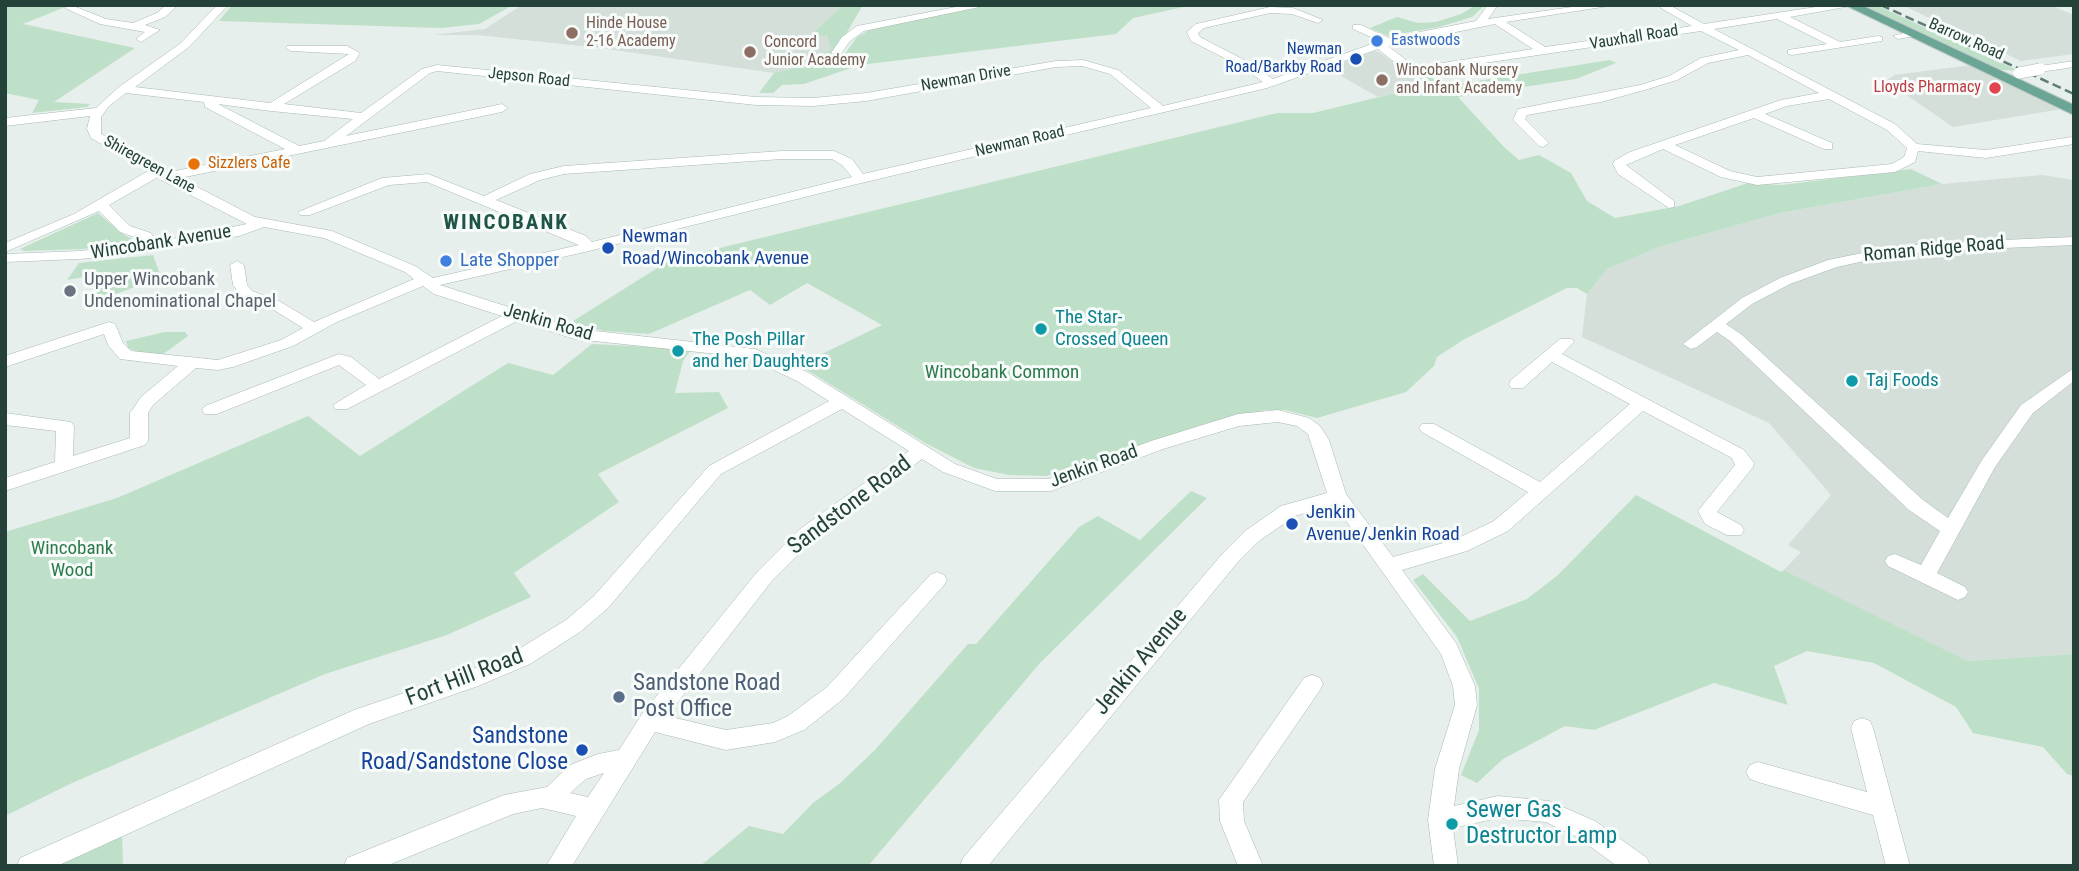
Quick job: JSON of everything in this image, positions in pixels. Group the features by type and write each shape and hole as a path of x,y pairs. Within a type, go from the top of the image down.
{"main road":[{"name":"Barrow Road","path":"1851,5 1905,35 2001,76"},
{"path":"2001,76 2074,111"}],"street":[{"path":"134,26 162,15 173,5"},
{"name":"Shiregreen Lane","path":"223,5 185,45 123,89 98,111 93,123 95,135 162,174 260,224"},
{"path":"836,53 846,39 861,27 984,5"},
{"path":"1480,23 1493,5"},
{"name":"Newman Road","path":"5,362 109,327 116,345 126,355 218,365 233,362 287,343 313,328 380,298 427,281 589,247 860,179 1272,83 1384,43 1480,23 1609,5"},
{"path":"1661,5 1891,127 1913,147 1986,154 2073,141"},
{"name":"Vauxhall Road","path":"1384,43 1406,66 1417,69 1851,5"},
{"path":"71,8 104,22 155,30 141,40"},
{"path":"1272,83 1246,65 1195,39 1192,32 1194,29 1270,10 1293,11 1318,20"},
{"path":"1779,16 1838,45"},
{"path":"1497,21 1545,52"},
{"path":"1357,27 1384,43"},
{"path":"1814,57 1797,52 1878,42"},
{"path":"271,107 351,59 355,53 347,48 291,48"},
{"path":"1543,143 1519,120 1521,112 1601,98 1644,87 1673,78 1698,63 1748,52"},
{"name":"Newman Drive","path":"756,101 840,101 1056,64 1083,63 1114,72 1161,110"},
{"name":"Barrow Road","path":"2001,76 2074,64"},
{"name":"Jepson Road","path":"326,145 433,68 756,101"},
{"path":"123,89 363,117"},
{"path":"1669,204 1651,197 1619,164 1634,155 1785,103 1830,95"},
{"path":"208,99 208,103 264,130 298,151"},
{"path":"5,247 101,205 162,174 298,151 502,108"},
{"path":"5,122 98,111"},
{"path":"1755,114 1804,141 1828,146"},
{"path":"2059,134 2073,141"},
{"path":"1665,145 1726,174 1758,181 1895,168 1910,159 1913,147"},
{"path":"486,200 535,177 564,170 793,154 817,153 842,158 860,179"},
{"path":"305,212 387,181 428,178 581,239 589,247"},
{"path":"101,205 125,229 146,236 152,247"},
{"name":"Wincobank Avenue","path":"5,258 80,255 152,247 239,232 260,224 327,234 410,268 427,281"},
{"name":"Roman Ridge Road","path":"1691,344 1746,301 1810,270 1863,256 1980,244 2074,241"},
{"path":"237,265 240,285 247,294 274,304 313,328"},
{"name":"Jenkin Road","path":"427,281 439,291 575,334 749,352 803,377 920,452 971,478 995,485 1051,485 1208,428 1260,416 1278,416 1303,422 1314,430 1338,496 1449,649 1464,686 1465,705 1447,769 1440,820 1442,851 1447,866"},
{"path":"341,405 516,315"},
{"path":"1715,324 1736,338 1916,505 1951,529"},
{"path":"1517,384 1566,342"},
{"path":"1551,355 1743,459 1744,467 1707,511 1712,519 1734,530"},
{"path":"211,410 340,359 377,386"},
{"path":"5,485 139,441 139,412 147,401 191,363"},
{"path":"1925,576 1988,464 2027,410 2074,373"},
{"name":"Fort Hill Road","path":"29,866 362,717 522,659 554,639 601,602 715,470 841,402"},
{"path":"1389,566 1483,537 1502,526 1641,404"},
{"path":"5,419 65,426 64,466"},
{"path":"1428,428 1543,492"},
{"name":"Sandstone Road","path":"558,866 650,721 706,648 785,554 807,534 920,452"},
{"name":"Jenkin Avenue","path":"972,866 1203,588 1237,551 1261,529 1288,511 1338,496"},
{"path":"1895,561 1958,593"},
{"path":"650,721 726,740 775,732 796,723 835,692 937,580"},
{"path":"1251,866 1232,821 1231,800 1311,684"},
{"path":"1862,728 1898,866"},
{"path":"552,799 563,784 578,772 598,764 624,759"},
{"path":"1758,772 1882,807"},
{"path":"356,866 501,806 542,797 593,809"},
{"path":"1440,820 1498,807 1549,812 1586,829 1638,866"}],"shaded area":[{"name":"Hinde House 2-16 Academy","path":"522,5 843,5 815,31 827,35 831,49 802,66 774,73 600,48 477,35 432,35 485,29"},
{"path":"1902,5 2050,5 2074,15 2074,54 2021,61"},
{"name":"Wincobank Nursery and Infant Academy","path":"1375,51 1426,86 1378,97 1327,68"},
{"path":"1972,65 2062,109 1953,127 1886,81 1894,75"},
{"path":"2042,175 2074,180 2074,654 1968,661 1784,570 1801,552 1788,545 1831,495 1769,423 1582,337 1587,294 1607,269 1659,247 1780,213 1942,184"}],"green space":[{"path":"5,5 70,5 23,24 135,48 54,102 90,104 87,107 32,113 39,100 5,93"},
{"path":"232,5 513,5 479,24 441,28 219,21"},
{"path":"843,5 863,5 833,56 844,55 857,37 871,29 867,27 995,5 1193,5 1133,18 1116,34 860,65 804,84 782,85 773,93 759,93 774,73 802,66 831,49 827,35 817,36 815,31"},
{"path":"1476,5 1485,5 1472,17 1439,27 1388,36 1370,28 1397,17 1418,23 1436,22 1461,14"},
{"path":"1856,5 1876,5 2019,71 1992,69"},
{"name":"Wincobank Common","path":"1610,60 1616,63 1576,79 1458,97 1519,160 1539,155 1571,173 1587,201 1615,218 1679,206 1748,183 1782,185 1911,169 1942,184 1780,213 1659,247 1607,269 1587,294 1577,288 1567,288 1463,340 1437,357 1434,366 1406,392 1317,418 1285,410 1266,410 1198,426 1091,464 1046,476 1009,475 974,468 925,443 799,365 882,325 807,283 770,305 750,290 649,334 604,331 570,323 670,260 1277,113 1313,113 1425,86 1409,73 1423,73 1446,86"},
{"path":"98,213 136,241 135,243 83,249 20,249"},
{"path":"153,255 161,277 100,300 89,276 67,280 79,263"},
{"path":"165,332 185,332 188,336 162,355 141,353 128,348 126,341"},
{"name":"Wincobank Wood","path":"592,344 691,349 683,361 675,393 719,392 728,408 598,474 619,502 514,573 531,597 447,635 325,674 72,783 5,816 5,532 117,498 308,416 360,456 508,363 553,375"},
{"path":"1191,491 1207,498 1040,663 868,866 700,866 749,826 783,834 813,803 839,784 875,750 968,644 976,644 1079,527 1098,516 1140,540"},
{"path":"1636,495 1781,572 1784,570 1968,661 2074,654 2074,776 2067,774 2043,747 1973,733 1956,707 1874,663 1807,651 1774,666 1788,705 1714,683 1594,730 1565,726 1503,759 1477,783 1461,775 1479,730 1479,689 1457,637 1413,580 1423,574 1470,621 1527,599 1558,575"},
{"path":"122,832 123,866 47,866"}],"railway":[{"path":"1881,5 2074,94"}],"place":[{"name":"Hinde House 2-16 Academy","path":"572,33"},
{"name":"Eastwoods","path":"1377,41"},
{"name":"Concord Junior Academy","path":"750,52"},
{"name":"Newman Road/Barkby Road","path":"1356,59"},
{"name":"Wincobank Nursery and Infant Academy","path":"1382,80"},
{"name":"Lloyds Pharmacy","path":"1995,88"},
{"name":"Sizzlers Cafe","path":"194,164"},
{"name":"Newman Road/Wincobank Avenue","path":"608,248"},
{"name":"Late Shopper","path":"446,261"},
{"name":"Upper Wincobank Undenominational Chapel","path":"70,291"},
{"name":"The Star- Crossed Queen","path":"1041,329"},
{"name":"The Posh Pillar and her Daughters","path":"678,351"},
{"name":"Taj Foods","path":"1852,381"},
{"name":"Jenkin Avenue/Jenkin Road","path":"1292,524"},
{"name":"Sandstone Road Post Office","path":"619,697"},
{"name":"Sandstone Road/Sandstone Close","path":"582,750"},
{"name":"Sewer Gas Destructor Lamp","path":"1452,824"}],"district":[{"name":"WINCOBANK","path":"506,224"}]}
